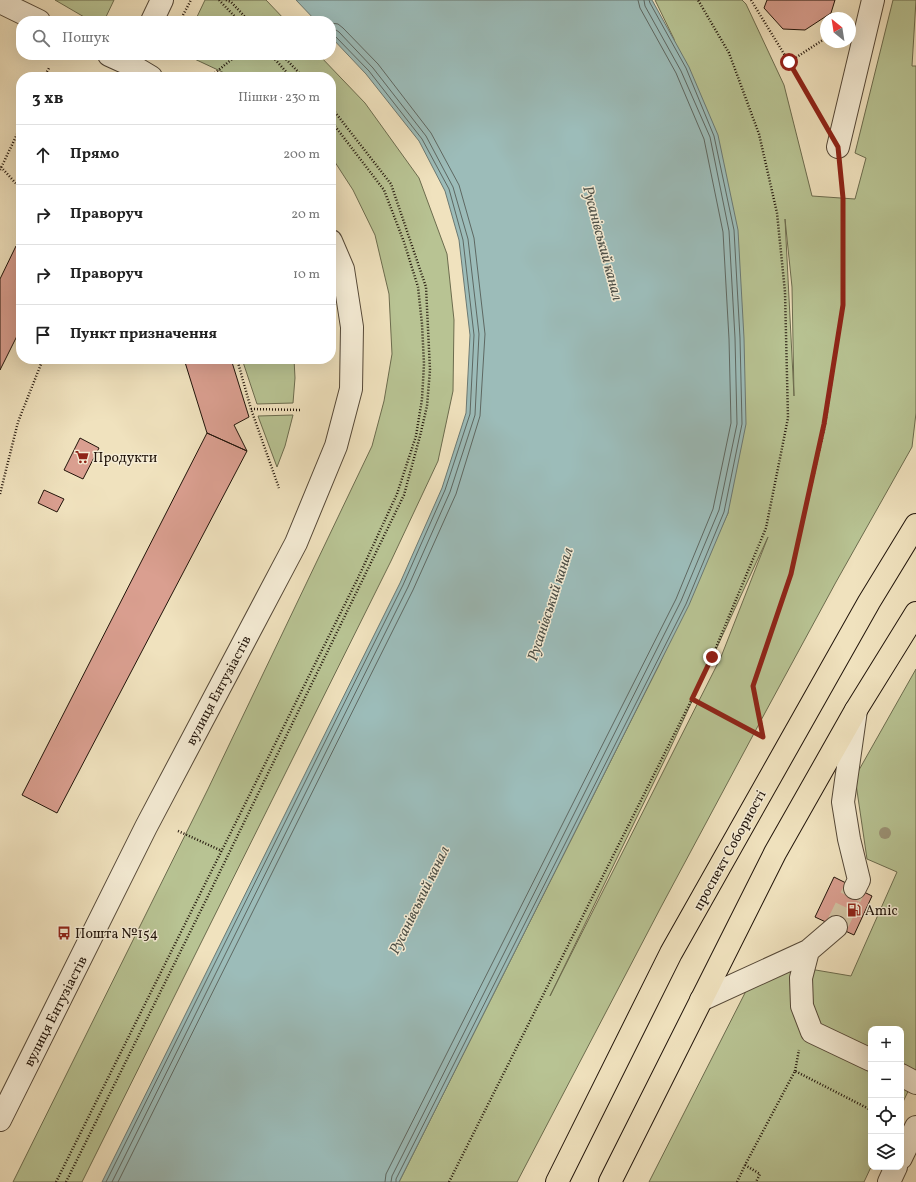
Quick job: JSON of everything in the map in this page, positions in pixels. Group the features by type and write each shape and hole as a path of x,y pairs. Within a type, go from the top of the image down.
{"highway":[{"name":"проспект Соборності","path":"557,1182 671,954 870,602 916,525"},
{"path":"610,1182 775,853 856,710 916,613"}],"street":[{"path":"838,147 873,0"},
{"path":"0,2 29,16"},
{"path":"134,60 146,72"},
{"name":"вулиця Ентузіастів","path":"0,1120 146,826 296,543 336,446 351,389 352,327 344,269 336,252"},
{"path":"855,888 859,880 848,839 843,802 856,710"},
{"path":"702,1000 808,951 836,927"},
{"path":"808,951 801,978 802,1006 812,1032 868,1059"},
{"path":"904,1077 916,1083"},
{"path":"904,1152 916,1127"},
{"path":"889,1182 895,1170"}],"path":[{"path":"183,15 191,0"},
{"path":"219,0 234,16"},
{"path":"226,0 231,2 244,16"},
{"path":"449,1182 692,699 712,657 766,528 788,418 785,292 777,213 759,134 754,119 729,53 698,0"},
{"path":"692,699 763,737 753,686 791,574 824,424 843,305 843,198 838,147 751,0"},
{"path":"789,62 820,42"},
{"path":"216,72 231,60"},
{"path":"276,60 286,72"},
{"path":"287,60 298,72"},
{"path":"47,72 49,68"},
{"path":"66,1182 211,890 404,495 420,436 427,406 430,370 426,287 391,184 336,113"},
{"path":"56,1182 358,578 397,494 416,436 422,399 424,364 418,287 404,242 384,190 336,128"},
{"path":"16,136 1,168 16,184"},
{"path":"0,494 18,422 41,364"},
{"path":"238,364 251,409 279,488"},
{"path":"251,409 302,410"},
{"path":"178,831 222,851"},
{"path":"737,1182 795,1071 868,1108"},
{"path":"745,1165 760,1174 756,1182"}],"green space":[{"path":"55,0 114,0 106,16 82,16"},
{"path":"205,0 266,0 281,16 197,16"},
{"path":"655,0 742,0 746,4 784,85 812,196 855,199 866,158 855,153 893,0 916,0 912,66 916,66 916,413 912,447 766,711 661,907 517,1182 399,1182 659,665 728,513 674,39","holes":["785,219 792,287 794,396","768,537 721,657 550,996 669,751"]},
{"path":"197,60 324,60 335,72 222,72"},
{"path":"336,73 365,103 419,178 447,254 454,320 453,391 438,461 391,561 82,1182 13,1182 208,789 372,446 384,401 392,354 389,294 375,235 353,190 336,164"},
{"path":"244,364 294,364 293,403 257,404"},
{"path":"293,415 285,446 277,467 258,416"},
{"path":"916,669 916,1075 904,1100 904,1026 868,1026 868,1170 870,1170 864,1182 649,1182 747,989 792,966 851,976 897,872 867,859 855,777"}],"water":[{"name":"Русанівський канал","path":"296,0 652,0 689,67 718,135 738,230 744,338 746,424 728,513 689,605 399,1182 102,1182 400,583 442,488 466,413 470,335 459,240 445,191 419,141 366,74 336,42 336,16 311,16"}],"building":[{"path":"767,0 835,0 831,12 820,12 820,20 805,30 783,29 764,8"},
{"path":"16,246 16,338 0,370 0,279"},
{"path":"186,364 233,364 249,417 234,425 247,451 207,433"},
{"path":"207,433 247,451 57,813 22,795"},
{"path":"80,438 99,448 83,479 64,470"},
{"path":"44,490 64,499 57,512 38,503"},
{"path":"834,877 872,896 854,935 815,917"}],"tunnel":[{"path":"836,927 855,888"}],"place":[{"name":"Продукти","path":"82,457"},
{"name":"Amic","path":"854,910"},
{"name":"Пошта №154","path":"64,933"}],"route":[{"path":"712,657 692,699 763,737 753,686 791,574 824,424 843,305 843,198 838,147 789,62"}]}
